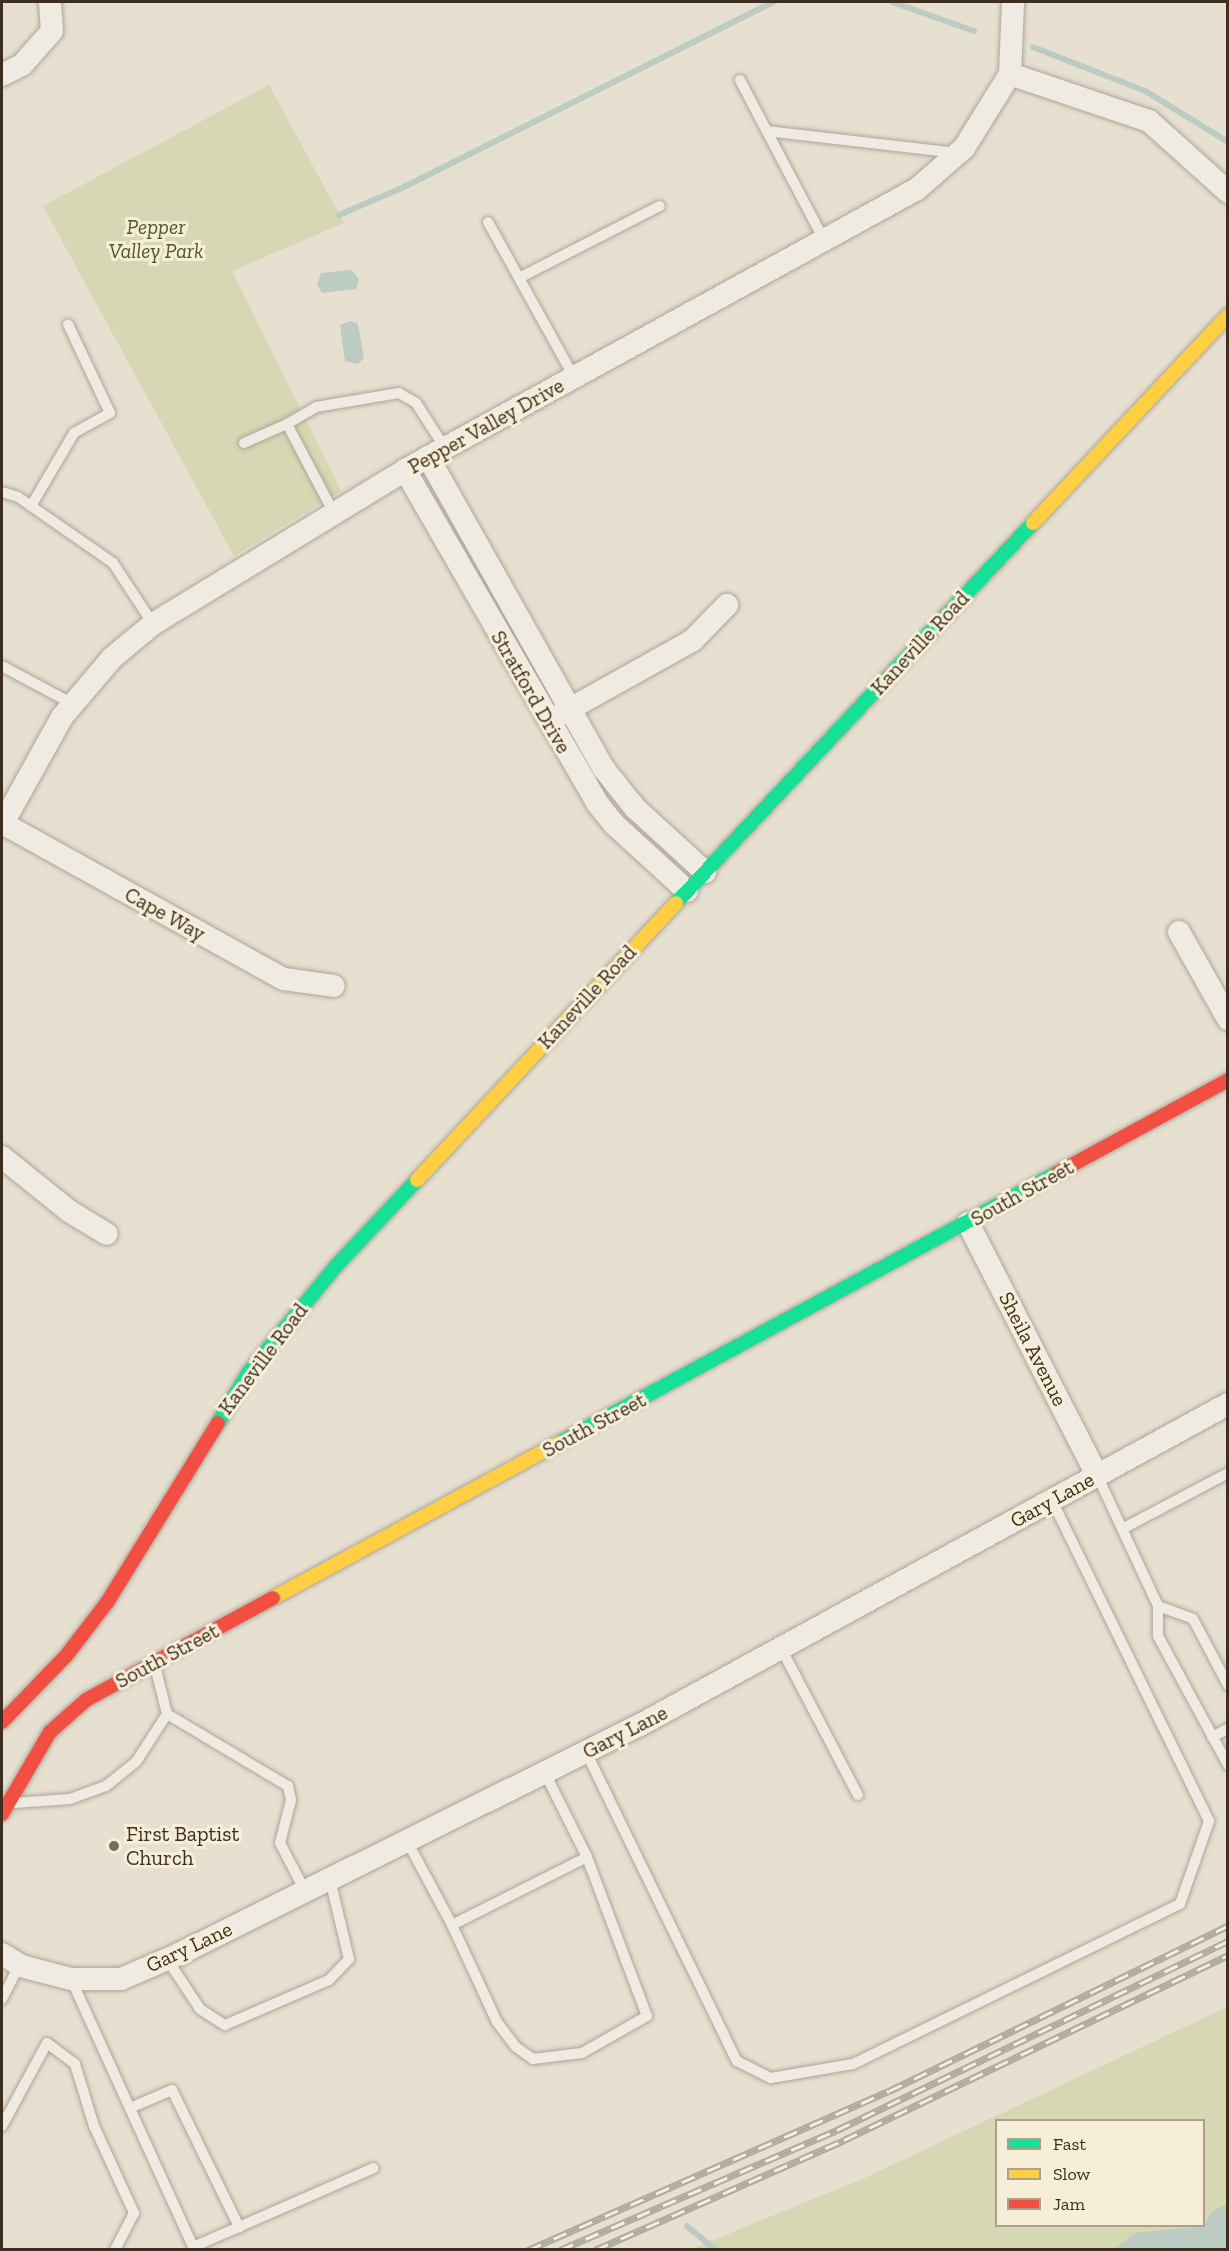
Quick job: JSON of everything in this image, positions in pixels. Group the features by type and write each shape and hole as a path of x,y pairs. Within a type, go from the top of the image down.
{"main road":[{"name":"Kaneville Road","path":"2,1722 66,1656 108,1601 215,1422 291,1319 384,1213 1227,315"},
{"name":"South Street","path":"5,1808 50,1732 86,1700 1227,1080"}],"street":[{"path":"2,75 22,64 52,31 50,2"},
{"path":"1013,2 1010,74 1149,121 1227,192"},
{"name":"Pepper Valley Drive","path":"2,824 73,704 112,658 153,624 405,470 917,189 959,153 1010,74"},
{"name":"Stratford Drive","path":"436,453 570,709 621,792 705,872"},
{"name":"Stratford Drive","path":"405,470 548,722 614,824 687,891"},
{"path":"548,722 693,640 727,605"},
{"name":"Cape Way","path":"2,824 284,979 334,986"},
{"path":"1179,932 1227,1019"},
{"path":"2,1157 69,1211 107,1234"},
{"name":"Sheila Avenue","path":"968,1222 1097,1475"},
{"name":"Gary Lane","path":"10,1960 71,1979 121,1979 167,1959 586,1752 1227,1404"}],"lane":[{"path":"740,80 824,240"},
{"path":"767,131 959,153"},
{"path":"519,278 660,206"},
{"path":"488,222 574,377"},
{"path":"31,506 74,433 110,413 68,324"},
{"path":"244,443 287,424 316,407 399,393 416,404 436,453"},
{"path":"287,424 334,513"},
{"path":"2,492 31,506 113,563 153,624"},
{"path":"2,666 73,704"},
{"path":"1122,1529 1227,1473"},
{"path":"1097,1475 1158,1606 1158,1636 1227,1765"},
{"path":"586,1752 737,2061 771,2079 853,2064 1180,1904 1209,1821 1052,1500"},
{"path":"1158,1606 1193,1619 1227,1685"},
{"path":"781,1648 858,1795"},
{"path":"154,1663 167,1714 288,1786 291,1800 280,1843 305,1891"},
{"path":"5,1808 70,1799 106,1786 136,1762 167,1714"},
{"path":"1212,1737 1227,1729"},
{"path":"407,1841 452,1925 497,2022 516,2047 533,2059 582,2053 647,2016 587,1857 545,1773"},
{"path":"452,1925 587,1857"},
{"path":"167,1959 200,2008 225,2025 328,1980 349,1959 330,1879"},
{"path":"2,2000 10,1960"},
{"path":"71,1979 193,2247 374,2168"},
{"path":"2,2126 47,2043 75,2064 94,2126 134,2213 115,2250"},
{"path":"130,2108 172,2090 239,2227"}],"green space":[{"name":"Pepper Valley Park","path":"269,85 344,223 232,271 341,491 234,556 43,206"},
{"path":"1227,2007 1227,2249 689,2250 862,2179"}],"shaded area":[{"path":"352,270 359,279 356,289 322,293 317,285 321,273"},
{"path":"351,321 358,324 364,358 358,364 345,361 340,325"},
{"path":"1227,2204 1227,2249 1114,2249 1135,2233 1205,2227 1212,2212"}],"waterway":[{"path":"339,215 404,187 774,2"},
{"path":"892,2 974,31"},
{"path":"1033,47 1147,92 1228,142"},
{"path":"687,2226 716,2250"}],"railway":[{"path":"528,2250 889,2091 1228,1926"},
{"path":"560,2250 837,2130 1228,1941"},
{"path":"595,2250 844,2140 1228,1955"}],"traffic: fast":[{"path":"676,903 1033,523"},
{"path":"559,1443 1057,1173"},
{"path":"218,1423 249,1372 336,1266 417,1180"}],"traffic: slow":[{"path":"1033,523 1228,315"},
{"path":"417,1180 676,903"},
{"path":"273,1598 559,1443"}],"traffic: jam":[{"path":"1057,1173 1228,1080"},
{"path":"2,1722 66,1656 108,1601 218,1423"},
{"path":"2,1814 50,1732 86,1700 273,1598"}],"place":[{"name":"First Baptist Church","path":"114,1846"}]}
